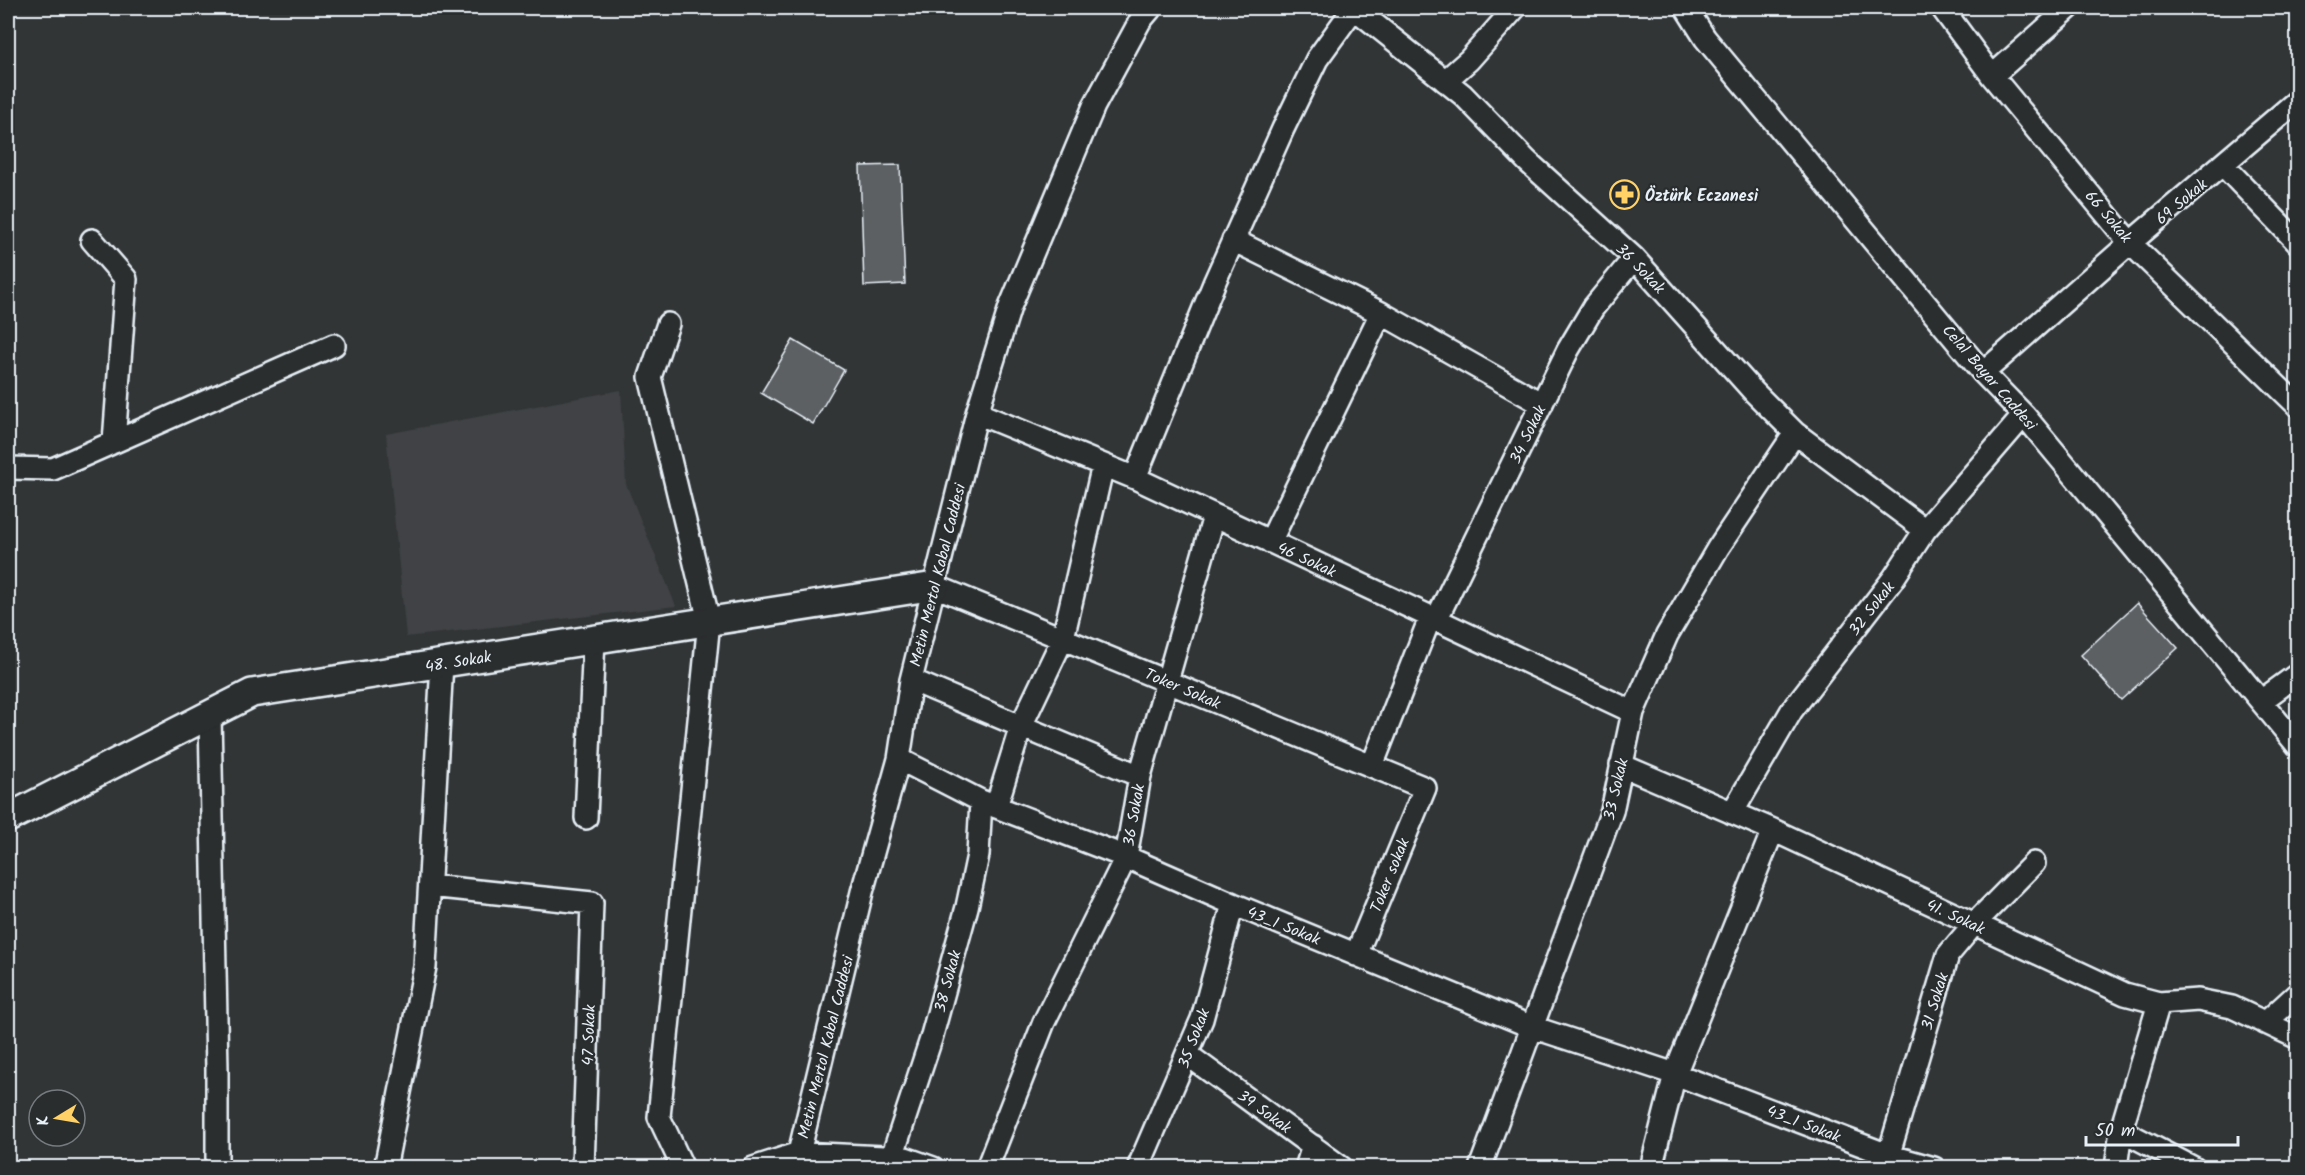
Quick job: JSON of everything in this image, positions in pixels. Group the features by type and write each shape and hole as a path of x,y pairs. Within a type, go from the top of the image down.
{"main road":[{"name":"48. Sokak","path":"8,818 252,693 935,586"}],"street":[{"name":"Metin Mertol Kabal Caddesi","path":"799,1160 862,892 899,759 911,680 977,413 1010,307 1094,106 1140,21 1151,8"},
{"path":"1135,478 1233,240 1283,129 1317,59 1354,8"},
{"name":"36 Sokak","path":"1354,8 1463,95 1527,161 1634,258 1754,392 1795,433 1925,530"},
{"path":"1445,81 1469,60 1515,8"},
{"name":"Celal Bayar Caddesi","path":"1687,8 1705,38 1983,373 2024,415 2298,746"},
{"name":"66 Sokak","path":"1942,8 1992,76 2130,243 2296,400"},
{"path":"1992,76 2069,8"},
{"name":"69 Sokak","path":"1983,373 2130,243 2298,100"},
{"path":"2223,165 2298,243"},
{"path":"92,240 126,279 114,442"},
{"path":"1233,240 1381,314 1542,404"},
{"name":"34 Sokak","path":"1372,766 1433,619 1568,350 1593,308 1634,258"},
{"path":"1270,542 1381,314"},
{"path":"668,324 650,377 710,621 659,1117 683,1167"},
{"path":"8,468 53,469 333,345"},
{"name":"46 Sokak","path":"977,413 1135,478 1633,712"},
{"name":"32 Sokak","path":"1732,813 1792,710 1893,579 1925,530 2024,415"},
{"name":"33 Sokak","path":"1480,1167 1612,811 1633,712 1667,635 1718,548 1795,433"},
{"name":"38 Sokak","path":"892,1157 931,1039 968,907 989,804 1021,726 1063,638 1103,465"},
{"name":"36 Sokak","path":"987,1167 1044,1022 1126,857 1140,776 1214,516"},
{"name":"Toker Sokak","path":"935,586 1425,788 1422,795"},
{"path":"586,818 594,639"},
{"path":"386,1167 425,967 442,663"},
{"path":"2261,702 2298,674"},
{"path":"911,680 1140,776"},
{"path":"210,715 217,1167"},
{"name":"43_1 Sokak","path":"899,759 989,804 1126,857 1233,904 1532,1027 1675,1074 1886,1161 1934,1167"},
{"name":"41. Sokak","path":"1621,765 1773,830 2125,994 2159,1003 2198,1000 2232,1007 2298,1038"},
{"name":"Toker sokak","path":"1356,955 1422,795"},
{"path":"1651,1167 1675,1074 1773,830"},
{"name":"31 Sokak","path":"1886,1161 1948,955 1974,924 2034,863"},
{"name":"47 Sokak","path":"429,886 592,903 583,1167"},
{"name":"35 Sokak","path":"1138,1167 1188,1056 1202,1019 1233,904"},
{"path":"2265,1023 2298,993"},
{"path":"2116,1167 2121,1130 2159,1003"},
{"name":"39 Sokak","path":"1188,1056 1342,1167"},
{"path":"2121,1130 2194,1167"},
{"path":"1306,1167 1312,1146"},
{"path":"753,1167 799,1160 892,1157 904,1158 933,1167"}],"shaded area":[{"path":"621,390 626,484 676,606 406,637 386,434"}],"building":[{"path":"900,165 905,284 864,286 860,166"},
{"path":"793,340 844,370 813,424 761,393"},
{"path":"2137,603 2178,648 2121,700 2081,655"}],"place":[{"name":"Öztürk Eczanesi","path":"1624,195"}]}
